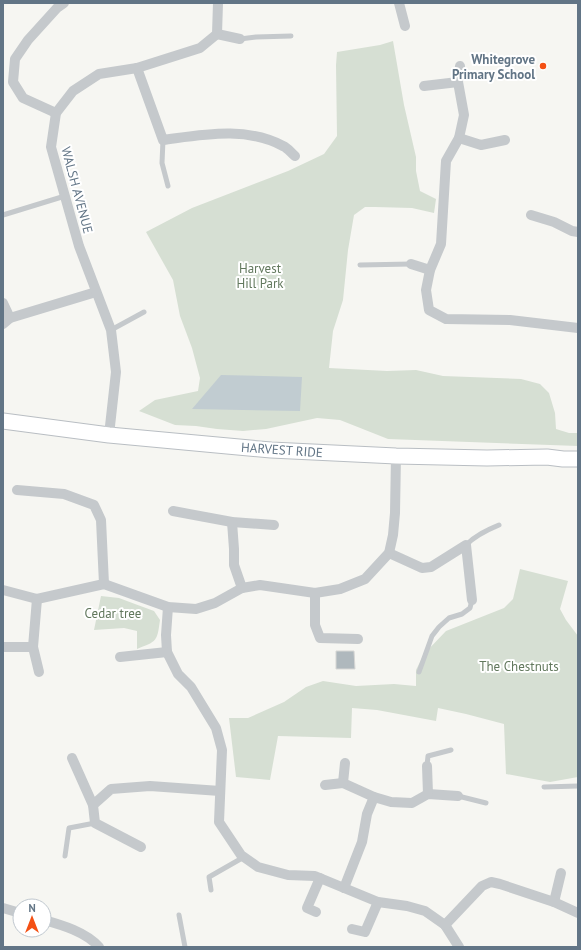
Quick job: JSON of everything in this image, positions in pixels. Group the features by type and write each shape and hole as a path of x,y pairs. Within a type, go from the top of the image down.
{"street":[{"path":"218,3 216,34 240,39"},
{"path":"399,3 404,26"},
{"path":"56,113 23,98 13,82 15,59 28,40 58,5"},
{"name":"WALSH AVENUE","path":"108,435 116,372 111,330 79,246 51,147 56,113 73,91 99,74 138,68 200,48 216,34"},
{"path":"460,66 458,82 464,115 459,138 446,161 442,244 430,270 426,290 429,310 446,319 510,320 578,328"},
{"path":"138,68 163,140 218,133 250,135 285,146 295,156"},
{"path":"424,86 458,82"},
{"path":"459,138 481,145 505,140"},
{"path":"531,215 554,222 572,231 578,232"},
{"path":"411,264 430,270"},
{"path":"3,303 6,321 96,292"},
{"name":"HARVEST RIDE","path":"3,421 108,435 272,450 396,456 487,458 547,457 578,459"},
{"path":"3,590 37,599 104,584 168,607 196,609 215,603 242,588 260,585 315,593 340,589 365,579 389,553 393,535 395,513 396,456"},
{"name":"HARVEST RIDE","path":"563,459 578,465"},
{"path":"17,490 64,494 94,505 102,520 104,584"},
{"path":"173,511 232,522 274,525"},
{"path":"232,522 234,565 242,588"},
{"path":"389,553 422,568 431,567 466,545 472,600"},
{"path":"315,593 315,625 320,638 358,639"},
{"path":"37,599 32,647 39,672"},
{"path":"168,607 166,635 167,652 178,674 191,687 216,728 222,750 219,822 241,855 258,867 288,875 315,876 378,902 407,906 425,911 445,925 459,947"},
{"path":"3,647 32,647"},
{"path":"120,657 167,652"},
{"path":"72,758 93,805 95,823 141,847"},
{"path":"343,783 345,763"},
{"path":"427,766 428,794"},
{"path":"325,785 343,783 374,797 391,802 412,803 428,794 458,796"},
{"path":"93,805 111,789 150,786 220,791"},
{"path":"344,888 362,842 367,814 374,797"},
{"path":"554,902 561,873"},
{"path":"316,912 307,908 320,878"},
{"path":"445,925 482,886 491,882 554,902 578,913"},
{"path":"352,929 365,932 378,902"},
{"path":"52,922 66,926 95,942 99,947"}],"lane":[{"path":"240,39 291,36"},
{"path":"163,140 162,163 168,186"},
{"path":"3,215 65,196"},
{"path":"360,265 411,264"},
{"path":"111,330 144,312"},
{"path":"466,545 472,538 480,533 499,525"},
{"path":"419,672 432,636 449,618 462,614 470,608 472,600"},
{"path":"427,766 428,756 451,750"},
{"path":"544,787 578,786"},
{"path":"458,796 486,803"},
{"path":"65,856 69,828 95,823"},
{"path":"212,890 209,877 244,857"},
{"path":"179,915 185,947"}],"green space":[{"name":"Harvest Hill Park","path":"393,41 404,105 416,157 416,171 420,191 436,199 434,213 412,208 365,207 354,215 348,250 343,300 333,331 329,368 387,371 416,370 443,376 521,379 540,384 549,393 555,413 556,429 569,433 578,433 578,446 388,439 340,420 317,418 266,429 243,431 217,429 175,425 139,411 155,400 198,391 200,378 192,348 180,316 173,280 146,232 192,208 288,171 324,154 337,136 337,52 380,45"},
{"name":"The Chestnuts","path":"520,569 568,581 560,609 578,636 578,777 550,782 506,774 504,724 438,708 436,721 377,710 352,708 351,738 278,736 270,780 236,777 229,718 248,718 284,702 306,687 323,681 356,686 394,684 416,686 416,670 424,654 446,631 504,608 513,599"},
{"name":"Cedar tree","path":"101,596 119,598 154,611 160,620 157,637 155,640 137,649 137,631 124,628 94,630"}],"shaded area":[{"path":"221,375 302,377 300,411 192,409"}],"building":[{"path":"336,651 354,651 355,669 336,669"}],"place":[{"name":"Whitegrove Primary School","path":"543,66"}]}
